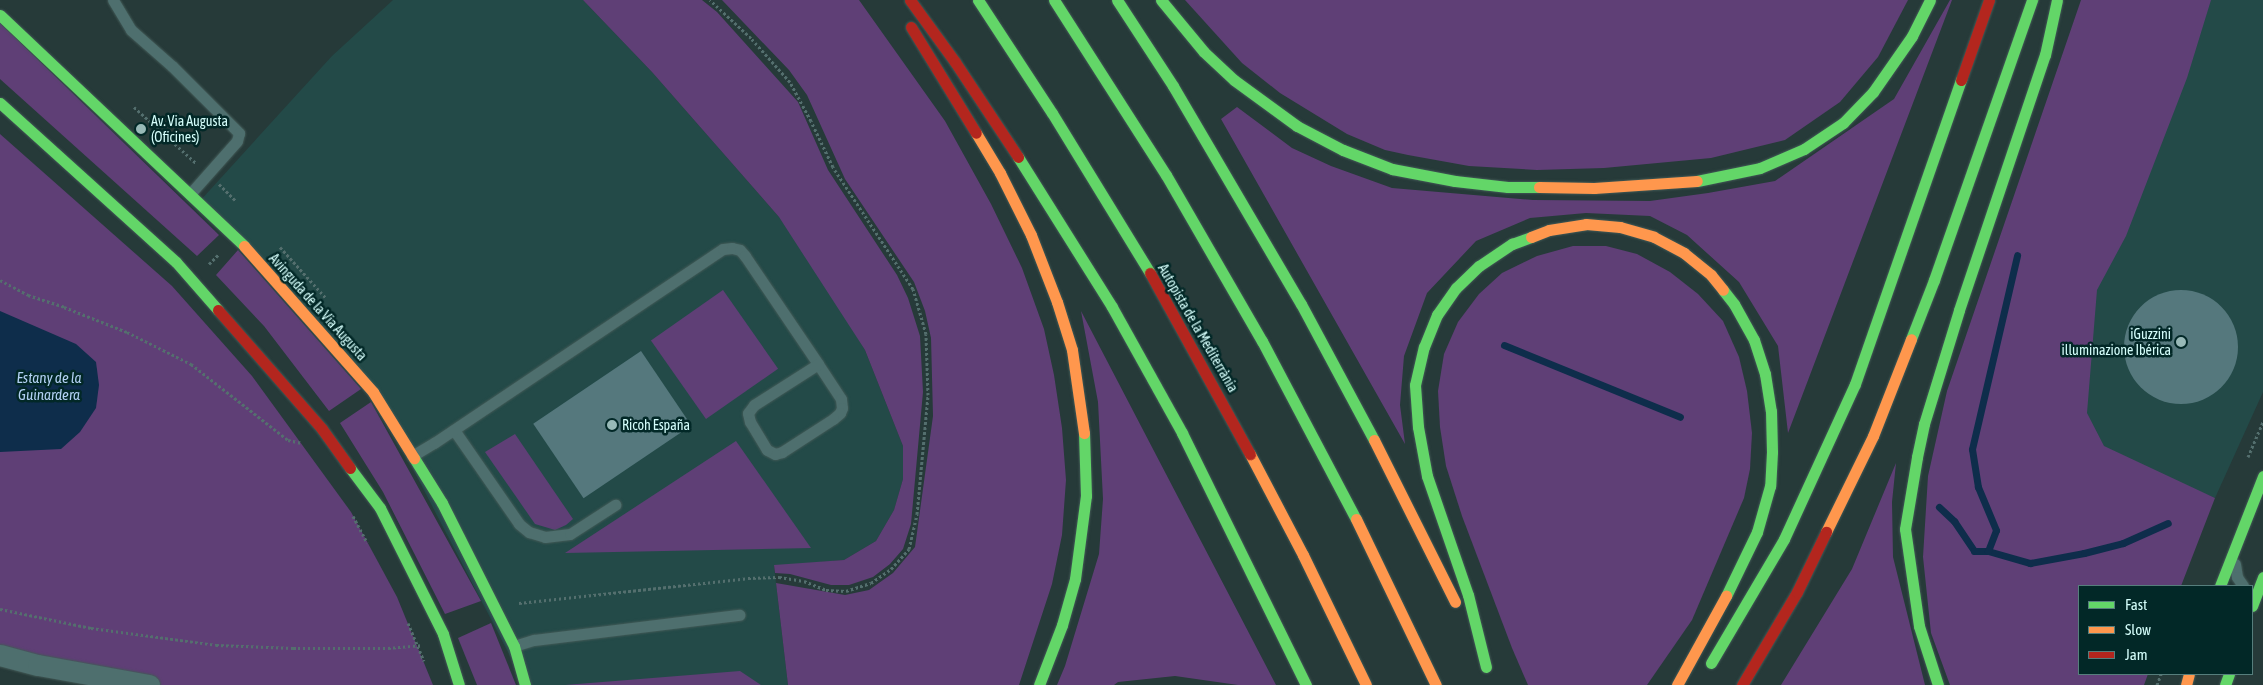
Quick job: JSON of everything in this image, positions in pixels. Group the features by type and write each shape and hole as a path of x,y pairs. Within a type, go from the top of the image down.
{"main road":[{"path":"910,0 955,62 1014,151 1112,307 1182,433 1306,685"},
{"name":"Autopista de la Mediterrània","path":"978,0 1052,113 1142,259 1210,380 1303,555 1366,685"},
{"path":"1054,0 1166,175 1262,341 1339,483 1436,685"},
{"path":"1117,0 1173,86 1306,313 1359,409 1488,672 1468,596 1427,476 1418,427 1416,385 1424,347 1437,315 1456,288 1479,266 1512,244 1549,230 1586,224 1620,227 1654,237 1684,253 1710,275 1734,304 1754,340 1765,374 1771,411 1772,452 1770,486 1757,532 1714,623 1677,685"},
{"path":"1161,0 1204,52 1229,76 1269,108 1316,138 1392,169 1476,184 1547,188 1633,187 1705,181 1737,174 1781,160 1824,136 1860,107 1885,77 1912,36 1930,0"},
{"path":"1702,676 1729,634 1784,539 1847,402 1879,321 1989,0"},
{"path":"1742,685 1798,592 1873,436 1934,280 2032,0"},
{"path":"1938,685 1919,626 1906,529 1918,449 1939,372 2045,55 2057,0"},
{"name":"Avinguda de la Via Augusta","path":"0,14 131,141 237,239 373,392 442,503 514,646 525,685"},
{"path":"905,17 1000,173 1026,226 1057,302 1072,350 1081,400 1086,454 1084,516 1075,579 1062,625 1039,685"},
{"path":"0,103 176,262 322,429 380,508 443,634 459,685"},
{"path":"2220,585 2263,476"},
{"path":"2255,600 2263,577"}],"street":[{"path":"0,655 38,665 149,685"}],"lane":[{"path":"113,0 132,30 172,66 239,133 237,141 190,194"},
{"path":"412,456 454,430 723,250 732,248 740,250 745,256 818,364 841,399 840,413 782,452 775,454 767,450 750,422 748,413 754,405 818,364"},
{"path":"454,430 519,524 529,532 544,537 570,534 615,505"},
{"path":"2233,550 2237,577 2242,585"},
{"path":"514,646 534,640 739,615"}],"path":[{"path":"519,603 779,577 804,581 826,590 846,590 871,582 891,569 909,548 917,514 928,395 926,334 913,289 832,167 790,82 750,38 710,0"},
{"path":"191,280 237,239"},
{"path":"0,280 28,295 127,332 191,364 288,440 302,443"},
{"path":"297,436 308,451"},
{"path":"351,512 369,546"},
{"path":"0,609 90,628 216,644 293,648 417,647 407,622"}],"shaded area":[{"path":"393,0 583,0 652,72 779,217 820,277 865,350 903,446 903,479 894,510 876,541 844,560 774,566 788,685 525,685 373,392 199,202 332,56"},
{"path":"583,0 702,0 717,12 798,102 828,170 897,275 908,298 920,336 923,392 911,524 903,549 890,564 873,577 849,585 831,585 790,574 775,573 774,565 844,560 876,541 894,510 903,479 903,446 865,350 779,217 652,72"},
{"path":"722,0 859,0 945,121 991,204 1022,268 1044,329 1054,375 1062,428 1066,480 1062,535 1052,584 1019,685 788,685 776,583 845,595 869,590 893,573 915,547 933,416 931,338 925,311 914,282 845,179 807,95 789,70"},
{"path":"1185,0 1908,0 1878,57 1840,102 1785,140 1711,158 1604,168 1537,170 1469,166 1408,155 1385,150 1347,134 1280,93 1242,63"},
{"path":"1950,0 1952,0 1788,433 1778,346 1739,282 1687,235 1650,216 1586,213 1530,218 1476,241 1427,293 1404,356 1400,405 1405,444 1221,119 1237,107 1292,148 1331,166 1392,188 1533,200 1650,201 1708,193 1775,181 1894,99"},
{"path":"2081,0 2211,0 2187,78 2126,236 2097,290 2087,413 2104,446 2215,498 2181,585 2078,585 2078,675 2148,675 2144,685 1950,685 1931,633 1923,557 1928,476 1947,391"},
{"path":"2206,0 2263,0 2263,392 2215,498 2035,422"},
{"path":"0,23 219,235 197,256 0,79"},
{"path":"0,134 172,286 252,376 351,512 397,597 433,685 149,685 0,655"},
{"path":"1573,246 1606,246 1637,254 1670,272 1698,294 1723,321 1739,357 1747,391 1752,433 1750,469 1744,498 1692,620 1647,685 1528,685 1462,516 1446,466 1440,427 1438,391 1444,354 1458,322 1479,294 1502,273 1537,256"},
{"path":"238,250 361,389 329,411 264,326 216,275"},
{"path":"723,290 778,369 706,419 651,340"},
{"path":"1081,311 1276,685 1238,685 1175,676 1118,682 1114,685 1057,685 1065,666 1099,554 1103,499 1098,402"},
{"path":"371,402 481,601 445,614 383,492 340,423"},
{"path":"515,434 573,519 566,525 555,530 535,524 485,452"},
{"path":"736,441 811,548 565,553"},
{"path":"1896,463 1892,502 1893,557 1925,685 1781,685 1852,569"},
{"path":"491,623 516,685 477,685 458,638"},
{"path":"740,671 761,685 565,685"}],"water":[{"name":"Estany de la Guinardera","path":"0,311 76,344 96,362 99,385 96,408 80,432 61,449 0,452"}],"building":[{"name":"iGuzzini illuminazione Ibérica","path":"2181,290 2203,294 2221,307 2234,325 2238,347 2234,369 2221,387 2203,400 2181,404 2159,400 2141,387 2128,369 2124,347 2128,325 2141,307 2159,294"},
{"name":"Ricoh España","path":"641,351 691,426 584,498 533,424"}],"waterway":[{"path":"1988,551 1996,530 1978,487 1972,449 2017,255"},
{"path":"1504,345 1680,417"},
{"path":"1939,507 1954,521 1974,551 1988,551 2030,563 2084,553 2123,543 2168,523"}],"traffic: fast":[{"path":"978,0 1052,113 1150,273"},
{"path":"1054,0 1166,175 1262,341 1356,519"},
{"path":"1117,0 1173,86 1301,304 1374,440"},
{"path":"1161,0 1204,52 1234,80 1297,126 1343,150 1392,169 1455,181 1508,187 1539,187"},
{"path":"1697,181 1760,168 1804,149 1843,123 1873,92 1912,36 1930,0"},
{"path":"1911,339 1934,280 2032,0"},
{"path":"1938,685 1919,626 1905,529 1917,457 1924,424 1959,310 2045,55 2057,0"},
{"path":"0,15 244,246"},
{"path":"1711,663 1784,539 1855,384 1961,80"},
{"path":"0,103 176,262 218,310"},
{"path":"1018,157 1112,307 1182,433 1306,685"},
{"path":"1486,667 1468,595 1427,476 1418,427 1415,385 1424,347 1437,315 1456,288 1479,266 1512,244 1531,237"},
{"path":"1723,290 1734,304 1754,340 1765,374 1771,411 1772,452 1770,486 1757,532 1726,596"},
{"path":"1039,685 1062,625 1075,579 1086,496 1084,433"},
{"path":"414,458 442,503 514,646 525,685"},
{"path":"350,468 380,508 443,634 459,685"},
{"path":"2220,585 2263,476"},
{"path":"2253,603 2263,577"},
{"path":"2225,685 2229,675"}],"traffic: slow":[{"path":"976,133 1000,173 1031,235 1057,302 1072,350 1084,433"},
{"path":"1539,187 1594,188 1697,181"},
{"path":"1531,237 1549,230 1586,224 1620,227 1654,237 1684,253 1711,275 1723,290"},
{"path":"244,246 373,392 414,458"},
{"path":"1826,532 1873,436 1911,339"},
{"path":"1374,440 1455,602"},
{"path":"1250,454 1303,555 1366,685"},
{"path":"1356,519 1436,685"},
{"path":"1677,685 1726,596"},
{"path":"2186,685 2189,675"}],"traffic: jam":[{"path":"910,0 955,62 1018,157"},
{"path":"1961,80 1989,0"},
{"path":"911,27 976,133"},
{"path":"1150,273 1250,454"},
{"path":"218,310 322,429 350,468"},
{"path":"1742,685 1797,592 1826,532"}],"place":[{"name":"Av. Via Augusta (Oficines)","path":"141,129"},
{"name":"iGuzzini illuminazione Ibérica","path":"2181,342"},
{"name":"Ricoh España","path":"612,425"}]}
